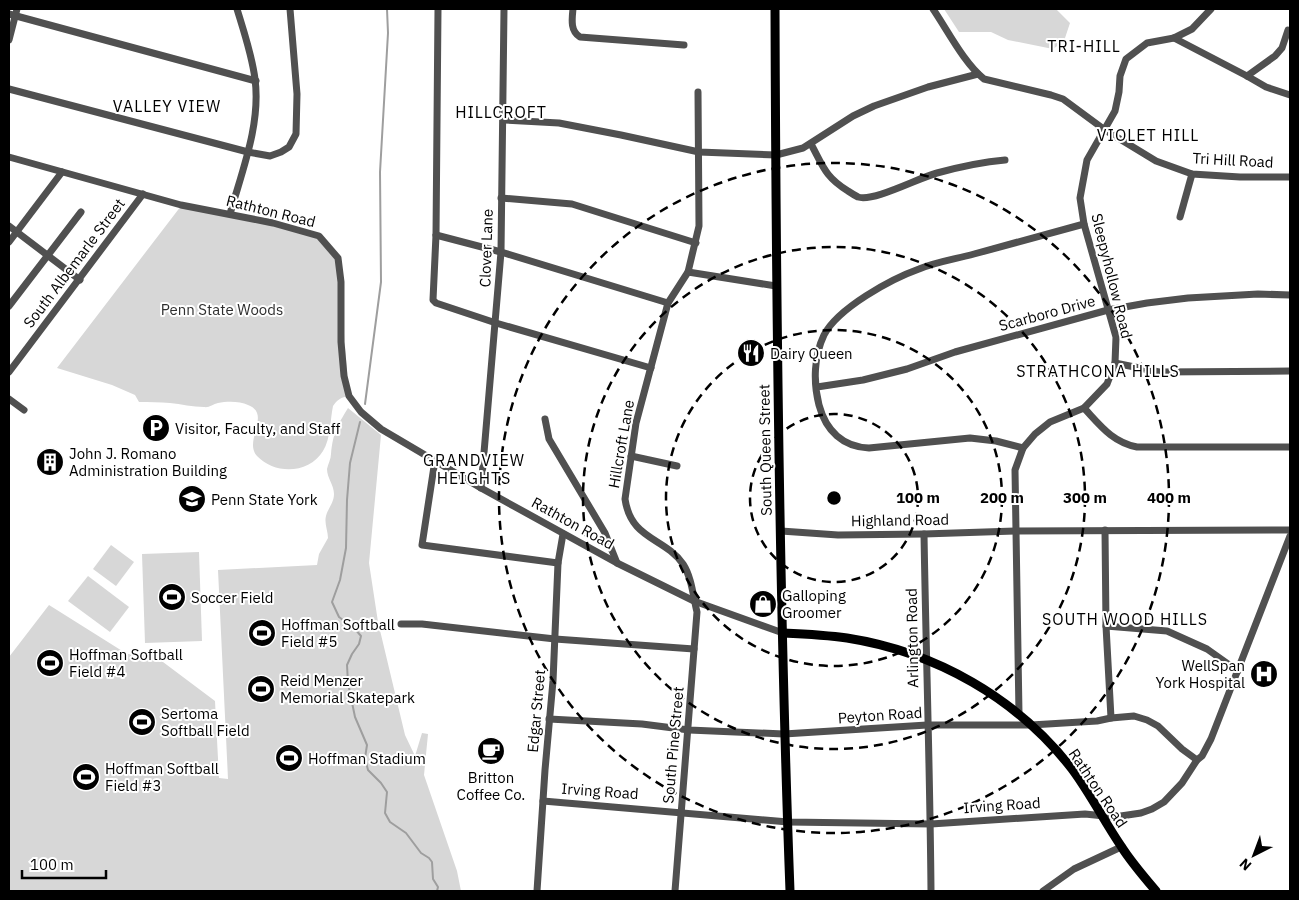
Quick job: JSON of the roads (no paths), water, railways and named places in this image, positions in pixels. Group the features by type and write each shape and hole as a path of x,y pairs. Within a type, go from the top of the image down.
{"main road":[{"name":"South Queen Street","path":"775,9 776,286 784,734 790,891"},
{"name":"Rathton Road","path":"783,633 848,638 895,648 955,672 988,691 1031,725 1072,769 1121,846 1156,891"}],"street":[{"path":"230,214 254,125 256,81 249,46 237,9"},
{"path":"9,89 248,152 270,156 289,147 296,134 298,94 290,9"},
{"path":"438,9 436,235 433,300 436,303 496,323 651,368"},
{"name":"Clover Lane","path":"481,488 501,252 504,9"},
{"path":"573,9 572,28 580,38 684,45"},
{"path":"504,120 559,123 621,134 698,152 776,155 795,151 811,144 853,116 874,106 928,87 978,74 933,9"},
{"name":"Sleepyhollow Road","path":"1019,714 1015,470 1023,448 1035,434 1050,422 1084,408 1106,384 1115,363 1116,337 1084,224 1080,198 1087,160 1115,111 1120,76 1126,59 1148,43 1174,38 1192,29 1212,9"},
{"path":"9,40 13,13 256,81"},
{"path":"1247,76 1276,56 1282,48 1288,30"},
{"path":"1174,38 1266,87 1290,95"},
{"name":"Tri Hill Road","path":"978,74 991,81 1064,99 1105,130 1156,161 1192,174 1240,177 1290,177"},
{"name":"Hillcroft Lane","path":"694,601 690,577 682,562 642,533 632,522 627,510 626,499 636,423 668,303 688,272 696,243 699,226 698,92"},
{"path":"811,144 828,177 857,196 868,198 882,195 892,189 936,173 988,161 1005,160"},
{"name":"Rathton Road","path":"9,157 181,205 290,227 319,236 338,258 341,282 344,376 348,396 361,412 381,429 481,488 617,563 694,601 783,633"},
{"path":"9,242 62,172"},
{"path":"1180,217 1192,174"},
{"name":"South Albemarle Street","path":"9,372 143,194"},
{"path":"501,198 572,204 696,243"},
{"path":"9,306 80,212"},
{"path":"1023,448 996,441 970,438 870,448 857,447 842,442 830,429 819,404 816,387 816,360 824,335 842,312 890,282 919,268 1084,224"},
{"path":"9,226 80,280"},
{"path":"436,235 501,252 668,303"},
{"path":"688,272 776,286"},
{"name":"Scarboro Drive","path":"816,387 863,380 907,369 955,352 1108,310 1188,298 1290,294"},
{"path":"1115,363 1159,372 1290,371"},
{"path":"9,398 24,410"},
{"path":"1084,408 1112,438 1136,447 1290,447"},
{"path":"545,419 549,439 605,534 617,563"},
{"path":"631,456 678,466"},
{"path":"435,460 422,545 558,562"},
{"path":"1105,530 1106,626 1111,718"},
{"name":"Highland Road","path":"781,531 838,535 1105,530 1290,530"},
{"name":"Edgar Street","path":"538,891 553,680 558,562 563,534"},
{"name":"Arlington Road","path":"924,534 931,891"},
{"name":"Irving Road","path":"543,801 788,822 931,824 1085,814 1121,816 1152,809 1164,802 1182,783 1197,760 1202,756 1211,739 1290,536"},
{"name":"South Pine Street","path":"675,891 697,612 694,601"},
{"path":"401,624 422,624 555,639 694,649"},
{"path":"1106,626 1167,631 1207,649 1238,671"},
{"name":"Peyton Road","path":"549,719 642,724 689,730 784,734 927,725 1031,725 1097,721 1134,716 1158,726 1182,749 1197,760"},
{"path":"1043,891 1074,869 1121,846"}],"waterway":[{"path":"365,404 381,282 380,172 388,33 387,9"},
{"path":"360,422 350,463 346,548 340,580 332,602 339,617 361,636 359,644 347,665 348,683 355,717 367,745 365,758 368,770 387,792 385,813 390,822 406,833 421,853 432,862 433,879 438,887 437,891"}],"place":[{"name":"Dairy Queen","path":"751,353"},
{"name":"Visitor, Faculty, and Staff","path":"156,428"},
{"name":"John J. Romano Administration Building","path":"50,462"},
{"name":"Penn State York","path":"192,499"},
{"name":"Soccer Field","path":"172,597"},
{"name":"Galloping Groomer","path":"763,604"},
{"name":"Hoffman Softball Field #5","path":"262,633"},
{"name":"Hoffman Softball Field #4","path":"50,663"},
{"name":"WellSpan York Hospital","path":"1264,674"},
{"name":"Reid Menzer Memorial Skatepark","path":"261,689"},
{"name":"Sertoma Softball Field","path":"142,722"},
{"name":"Britton Coffee Co.","path":"491,751"},
{"name":"Hoffman Stadium","path":"289,758"},
{"name":"Hoffman Softball Field #3","path":"86,777"}],"district":[{"name":"TRI-HILL","path":"1084,46"},
{"name":"VALLEY VIEW","path":"167,106"},
{"name":"HILLCROFT","path":"501,112"},
{"name":"VIOLET HILL","path":"1148,135"},
{"name":"STRATHCONA HILLS","path":"1098,371"},
{"name":"GRANDVIEW HEIGHTS","path":"474,469"},
{"name":"SOUTH WOOD HILLS","path":"1125,619"}],"park label":[{"name":"Penn State Woods","path":"222,309"}]}
